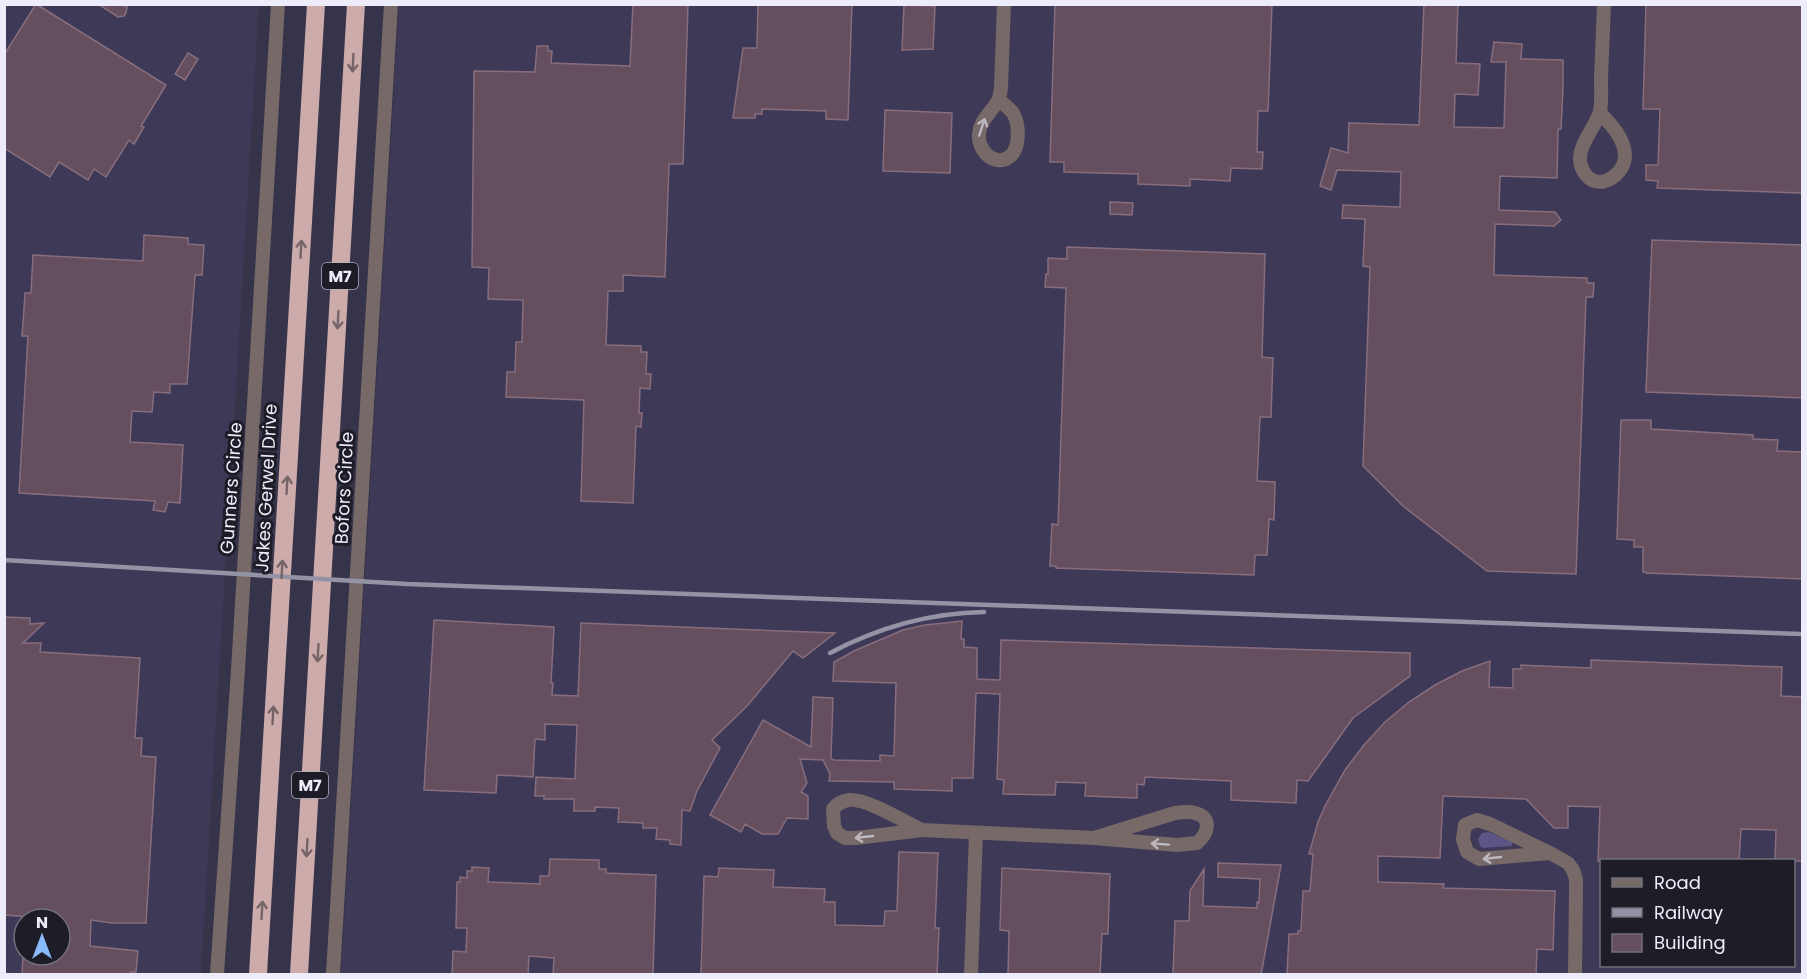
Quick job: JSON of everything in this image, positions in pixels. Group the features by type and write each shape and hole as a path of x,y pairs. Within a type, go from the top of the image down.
{"highway":[{"name":"Jakes Gerwel Drive","path":"258,975 316,4"},
{"name":"M7","path":"299,975 356,4"}],"street":[{"name":"Gunners Circle","path":"217,975 243,594 278,4"},
{"name":"Bofors Circle","path":"333,975 392,4"},
{"path":"999,100 1004,4"},
{"path":"1600,113 1616,131 1625,154 1622,168 1614,177 1600,182 1588,177 1581,166 1581,158 1587,135 1600,113 1604,4"},
{"path":"922,830 860,800 845,800 833,810 834,826 837,832 845,838 922,830 1094,838 1177,845 1197,843 1203,838 1207,826 1204,818 1198,813 1187,811 1094,838"},
{"path":"1550,853 1479,859 1467,852 1463,839 1465,825 1477,820 1490,824 1550,853 1568,863 1576,879 1575,975"},
{"path":"971,975 976,832"}],"shaded area":[{"path":"5,5 259,5 201,974 5,974"},
{"path":"399,5 1802,5 1802,974 341,974"},
{"path":"1489,832 1512,842 1512,846 1483,848 1478,839 1482,833"}],"building":[{"path":"36,4 166,85 141,126 144,127 134,144 129,140 106,177 94,169 88,180 59,162 50,177 4,148 4,55"},
{"path":"98,4 122,4 127,7 126,13 118,17"},
{"path":"633,4 688,4 683,164 669,164 665,277 623,275 623,291 608,291 606,345 641,346 641,352 647,352 646,374 651,374 650,389 640,388 639,413 642,413 641,427 636,426 633,503 581,501 584,400 506,397 507,372 515,372 516,342 522,342 523,300 488,299 489,268 472,267 474,71 535,72 537,46 548,46 548,51 552,51 551,63 630,66"},
{"path":"758,4 852,4 848,120 826,119 826,111 762,109 762,114 755,114 755,118 733,118 743,48 757,48"},
{"path":"1055,4 1272,4 1268,111 1258,111 1257,152 1263,152 1262,169 1231,168 1230,181 1190,179 1190,186 1138,184 1138,174 1064,172 1064,162 1050,162"},
{"path":"1424,4 1458,4 1456,63 1480,64 1478,95 1455,94 1454,127 1504,128 1506,62 1491,62 1494,42 1522,44 1521,59 1563,60 1557,178 1500,176 1499,210 1555,212 1561,220 1554,226 1495,224 1494,275 1587,278 1587,283 1594,283 1593,297 1586,297 1576,574 1487,571 1403,506 1363,466 1370,267 1363,266 1365,219 1342,218 1343,205 1400,207 1401,172 1337,170 1331,190 1320,186 1331,148 1348,153 1349,123 1419,125"},
{"path":"1646,4 1803,4 1803,193 1657,188 1658,181 1646,180 1646,165 1658,165 1660,109 1643,109"},
{"path":"904,5 935,6 933,49 902,50"},
{"path":"188,53 198,59 185,80 175,74"},
{"path":"885,110 952,113 950,173 883,171"},
{"path":"1110,202 1133,203 1132,215 1110,214"},
{"path":"144,235 188,238 188,244 204,245 202,275 195,275 187,384 170,384 170,393 154,392 152,412 132,411 130,442 183,445 180,503 168,502 165,512 153,510 155,501 19,493 28,336 22,336 25,293 31,293 33,255 143,261"},
{"path":"1652,240 1803,245 1803,398 1646,392"},
{"path":"1067,247 1265,254 1262,357 1273,358 1271,417 1260,417 1257,481 1275,482 1274,520 1269,519 1267,555 1255,555 1254,575 1050,566 1052,524 1058,525 1066,288 1045,287 1048,258 1067,259"},
{"path":"1621,420 1651,420 1651,429 1753,435 1753,439 1778,440 1777,451 1803,452 1803,579 1643,572 1643,547 1634,547 1634,540 1617,539"},
{"path":"4,617 30,618 30,624 44,623 23,643 41,643 40,652 140,658 135,738 142,738 141,756 156,757 146,923 112,923 91,920 90,946 138,951 136,972 131,972 131,975 22,975 22,967 72,967 72,907 12,907 12,916 4,915"},
{"path":"434,620 554,627 552,695 578,696 581,623 835,633 803,658 793,651 747,706 712,740 720,748 697,791 690,811 682,810 681,845 670,844 670,840 656,839 657,828 643,828 643,823 618,822 619,808 595,807 595,811 574,811 574,799 544,799 544,796 535,796 536,777 575,779 577,725 545,724 545,740 535,739 533,777 497,775 496,793 424,790"},
{"path":"962,621 961,639 964,639 964,647 977,648 977,679 1000,680 1001,640 1410,653 1410,676 1353,718 1308,781 1297,780 1296,803 1231,800 1231,781 1145,777 1144,785 1137,784 1137,798 1085,796 1086,783 1056,782 1055,795 1003,794 1004,780 997,779 1000,694 976,693 973,778 952,778 952,791 894,789 894,782 829,781 830,774 823,760 800,759 807,783 801,792 808,796 808,819 787,818 778,834 762,834 745,824 741,832 710,815 763,720 811,747 813,697 833,698 831,758 834,760 880,761 880,755 894,756 896,683 833,681 834,662 903,630"},
{"path":"1591,660 1782,667 1781,696 1803,697 1803,861 1775,859 1776,830 1741,829 1739,859 1600,859 1598,861 1600,807 1568,806 1568,828 1554,828 1526,799 1443,796 1440,858 1378,856 1378,882 1444,884 1443,888 1555,891 1553,950 1537,949 1536,975 1287,975 1289,934 1298,934 1298,931 1301,931 1303,891 1310,891 1313,854 1309,854 1318,822 1345,770 1385,722 1409,702 1435,685 1462,671 1490,661 1489,687 1513,688 1513,669 1521,669 1521,665 1591,668"},
{"path":"899,852 938,853 935,928 939,928 937,975 701,975 704,876 718,877 719,868 774,870 773,887 825,889 824,902 835,902 835,925 884,926 885,911 897,911"},
{"path":"550,859 599,860 599,869 606,869 606,873 656,875 653,975 553,975 554,958 529,956 528,975 452,975 453,951 466,952 467,928 456,928 457,882 460,882 460,877 467,878 467,871 472,871 472,867 489,868 488,882 540,884 540,876 549,876"},
{"path":"1218,863 1281,865 1261,975 1173,975 1175,921 1189,921 1190,891 1204,869 1203,906 1257,908 1260,879 1218,877"},
{"path":"1002,868 1110,874 1108,934 1102,934 1100,975 1008,975 1009,931 1000,930"}],"railway":[{"path":"4,560 407,584 1802,634"},
{"path":"830,653 867,636 904,623 943,615 984,612"}]}
